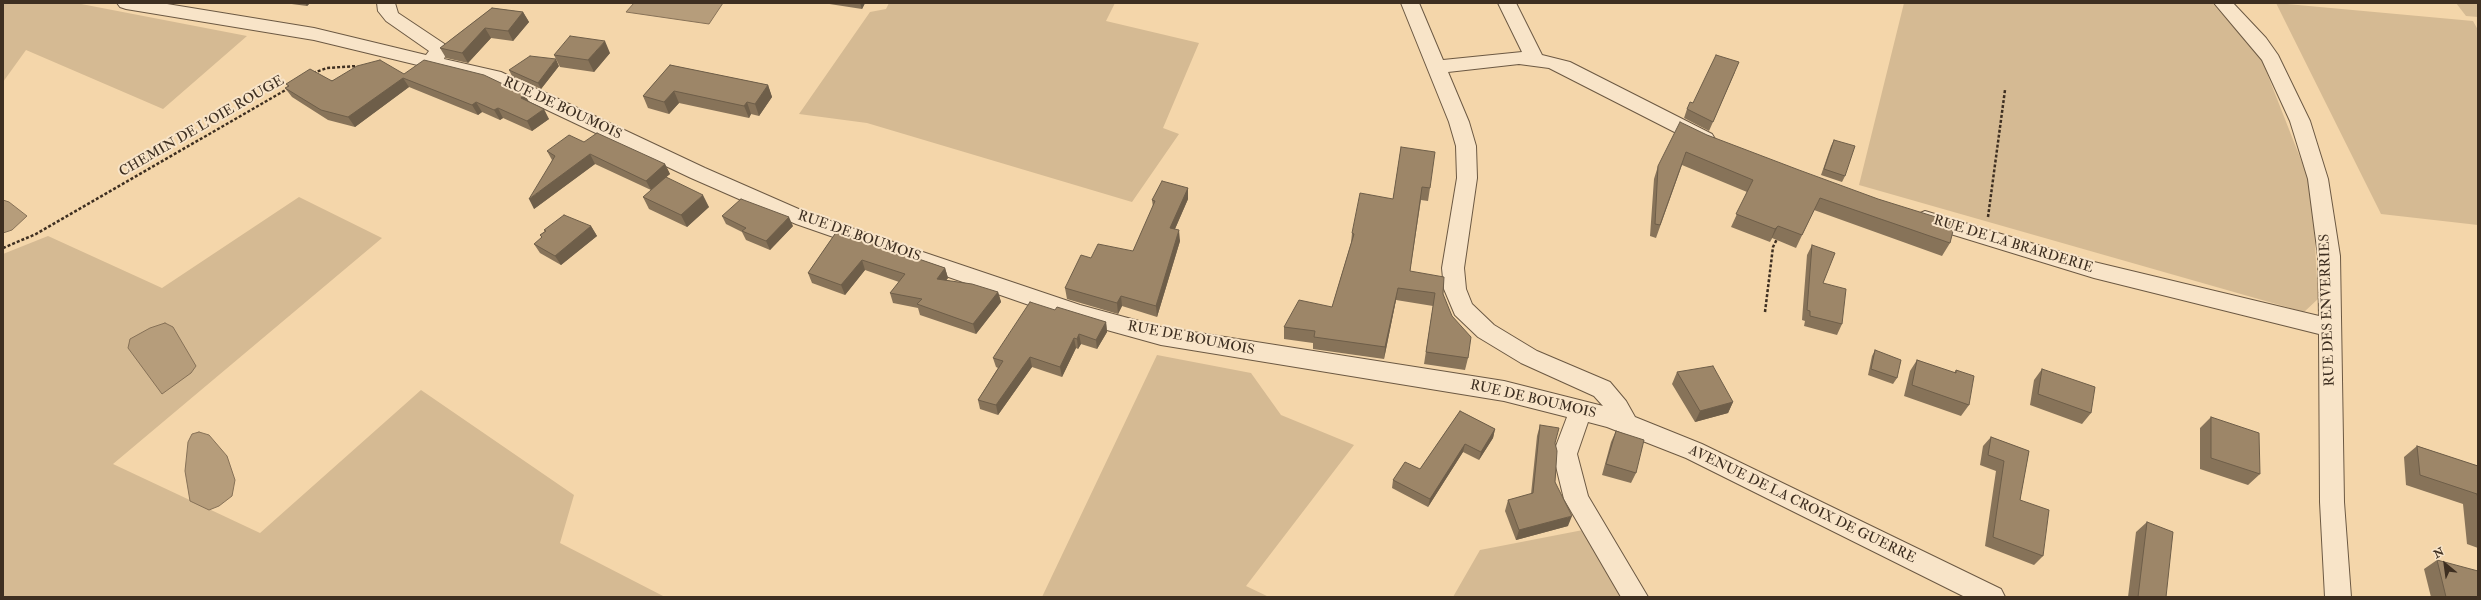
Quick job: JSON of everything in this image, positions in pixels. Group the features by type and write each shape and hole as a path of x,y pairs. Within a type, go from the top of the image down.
{"street":[{"name":"RUE DE BOUMOIS","path":"126,3 314,34 494,77 698,173 803,219 1078,313 1161,336 1504,391 1581,410 1618,421"},
{"path":"386,3 387,11 392,17 439,49 438,54 431,61"},
{"path":"1410,3 1459,122 1466,146 1467,178 1453,268 1455,289 1463,308 1486,331 1529,358 1602,390 1618,408 1618,421"},
{"path":"1507,3 1535,59"},
{"name":"RUE DES ENVERRIES","path":"2223,3 2259,42 2271,59 2300,121 2318,179 2324,211 2329,256 2332,502 2338,597"},
{"path":"1436,67 1519,58 1535,59 1563,66 1724,147"},
{"name":"RUE DE LA BRARDERIE","path":"1910,214 2094,270 2330,328"},
{"path":"1581,410 1565,454 1576,499 1635,597"},
{"name":"AVENUE DE LA CROIX DE GUERRE","path":"1618,421 1694,451 1882,545 1992,597"}],"path":[{"path":"307,75 327,68 358,66"},
{"name":"CHEMIN DE L'OIE ROUGE","path":"3,248 36,234 293,86"},
{"path":"1986,237 2005,90"},
{"path":"1765,312 1773,247 1779,233"}],"shaded area":[{"path":"3,3 76,3 247,36 163,109 26,50 3,82"},
{"path":"634,3 723,3 709,24 626,12"},
{"path":"889,3 1115,3 1106,21 1199,43 1163,128 1179,134 1132,202 867,123 799,114 870,12 886,9"},
{"path":"1904,3 2212,3 2261,58 2312,188 2318,299 2304,312 1859,185"},
{"path":"2276,3 2473,21 2478,30 2478,225 2381,214"},
{"path":"2456,3 2478,3 2478,17 2466,16"},
{"path":"299,197 382,238 113,464 260,533 421,390 574,495 560,543 665,597 3,597 3,254 48,236 162,288"},
{"path":"3,200 9,202 27,216 12,230 3,233"},
{"path":"165,323 173,327 196,366 191,373 162,394 128,348 130,339 150,328"},
{"path":"1157,355 1251,373 1281,415 1354,445 1246,586 1269,597 1042,597"},
{"path":"199,432 209,435 227,456 235,480 232,496 219,506 209,510 190,501 185,471 188,442 192,434"},
{"path":"1583,530 1623,597 1453,597 1480,550"}],"building":[{"path":"492,8 523,12 508,31 485,28 462,53 440,48"},
{"path":"570,36 605,41 588,60 554,55"},
{"path":"1716,55 1739,62 1713,122 1687,109 1690,102 1693,103"},
{"path":"530,56 556,59 538,83 509,70"},
{"path":"380,60 404,74 424,60 484,75 524,94 521,98 544,109 527,121 498,108 494,110 476,102 472,105 403,78 348,117 321,110 285,88 289,86 286,84 310,69 332,81 357,66"},
{"path":"670,65 768,85 755,104 747,102 744,106 674,91 664,102 643,96"},
{"path":"1680,122 1707,135 1799,170 1878,199 1955,223 1950,243 1820,198 1802,235 1778,226 1775,229 1736,214 1753,180 1686,152 1660,225 1655,224 1658,166"},
{"path":"597,133 665,164 646,181 590,154 529,199 555,156 547,151 569,135 584,142"},
{"path":"1834,140 1855,146 1845,176 1824,169"},
{"path":"1401,147 1435,152 1430,188 1422,187 1410,271 1444,277 1443,294 1452,316 1471,337 1468,358 1426,352 1435,293 1398,288 1385,347 1314,337 1315,331 1284,327 1299,300 1332,307 1354,234 1352,233 1360,193 1393,199"},
{"path":"666,177 703,195 681,215 643,197"},
{"path":"1162,181 1188,188 1170,228 1179,230 1156,306 1121,296 1117,303 1065,288 1081,255 1091,258 1098,244 1133,251 1155,201 1152,200"},
{"path":"741,199 789,217 766,241 742,231 746,228 722,216"},
{"path":"564,215 591,226 555,256 534,244 542,237 540,235 546,231 544,230"},
{"path":"837,231 945,268 937,279 972,284 998,292 973,324 917,304 922,299 890,293 905,274 862,260 841,285 808,273"},
{"path":"1812,245 1835,253 1823,283 1846,289 1842,324 1810,316 1810,311 1807,310"},
{"path":"1030,302 1055,310 1057,307 1106,322 1096,340 1079,334 1077,339 1074,338 1060,367 1030,357 996,405 978,400 1003,361 993,358"},
{"path":"1875,350 1901,360 1897,378 1871,369"},
{"path":"1917,360 1956,373 1956,370 1974,376 1969,405 1912,385"},
{"path":"1713,366 1733,402 1700,411 1677,372"},
{"path":"2042,369 2095,387 2091,413 2038,394"},
{"path":"1460,411 1495,429 1481,452 1465,444 1430,499 1393,480 1405,462 1420,469"},
{"path":"2211,417 2259,433 2260,474 2211,458"},
{"path":"1540,425 1559,428 1555,443 1557,451 1555,482 1572,516 1519,530 1508,500 1533,493"},
{"path":"1616,431 1644,440 1636,473 1606,464"},
{"path":"1991,437 2029,451 2020,500 2049,510 2043,556 1993,537 2004,461 1988,455"},
{"path":"2417,446 2478,466 2478,499 2477,494 2420,475"},
{"path":"2147,522 2173,532 2166,597 2138,597"},
{"path":"2437,560 2478,571 2478,597 2446,597"}]}
